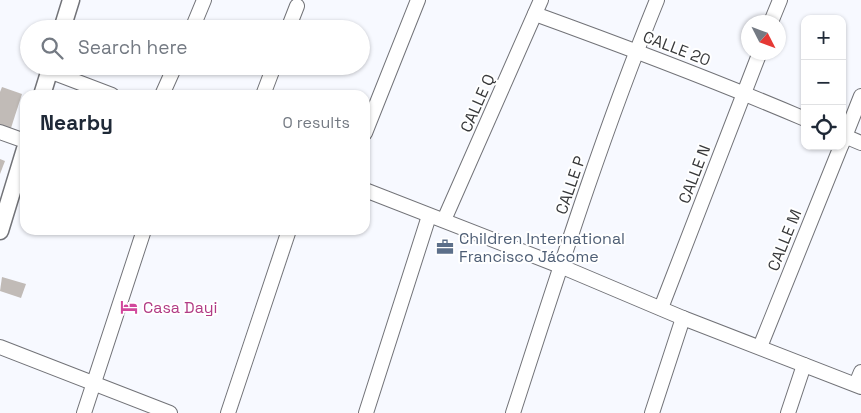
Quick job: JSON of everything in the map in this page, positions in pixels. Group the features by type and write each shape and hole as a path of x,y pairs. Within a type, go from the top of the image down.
{"street":[{"path":"65,20 71,0"},
{"path":"196,20 204,0"},
{"path":"370,120 417,0"},
{"name":"CALLE Q","path":"444,220 541,0"},
{"name":"CALLE P","path":"513,413 560,266 636,51 658,0"},
{"path":"774,15 780,0"},
{"path":"292,20 297,6"},
{"name":"CALLE 20","path":"535,14 636,51 801,117"},
{"name":"CALLE N","path":"661,308 757,60"},
{"path":"44,90 48,75"},
{"path":"64,75 100,90"},
{"path":"164,90 171,75"},
{"path":"265,90 271,75"},
{"name":"CALLE M","path":"846,133 861,96"},
{"path":"0,132 20,139"},
{"path":"846,140 861,142"},
{"name":"CALLE M","path":"760,347 839,150"},
{"path":"0,231 4,207 20,163"},
{"path":"370,192 560,266 683,318 804,365 859,381"},
{"path":"366,413 429,216"},
{"path":"84,413 142,235"},
{"path":"228,413 287,235"},
{"path":"652,413 683,318"},
{"path":"0,347 170,413"},
{"path":"788,413 804,365"}],"building":[{"path":"2,87 20,93 20,100 11,128 0,125 0,92"},
{"path":"0,159 5,161 0,174"},
{"path":"2,277 26,284 21,298 0,291"}],"place":[{"name":"Children International Francisco Jácome","path":"445,247"},
{"name":"Casa Dayi","path":"129,307"}]}
